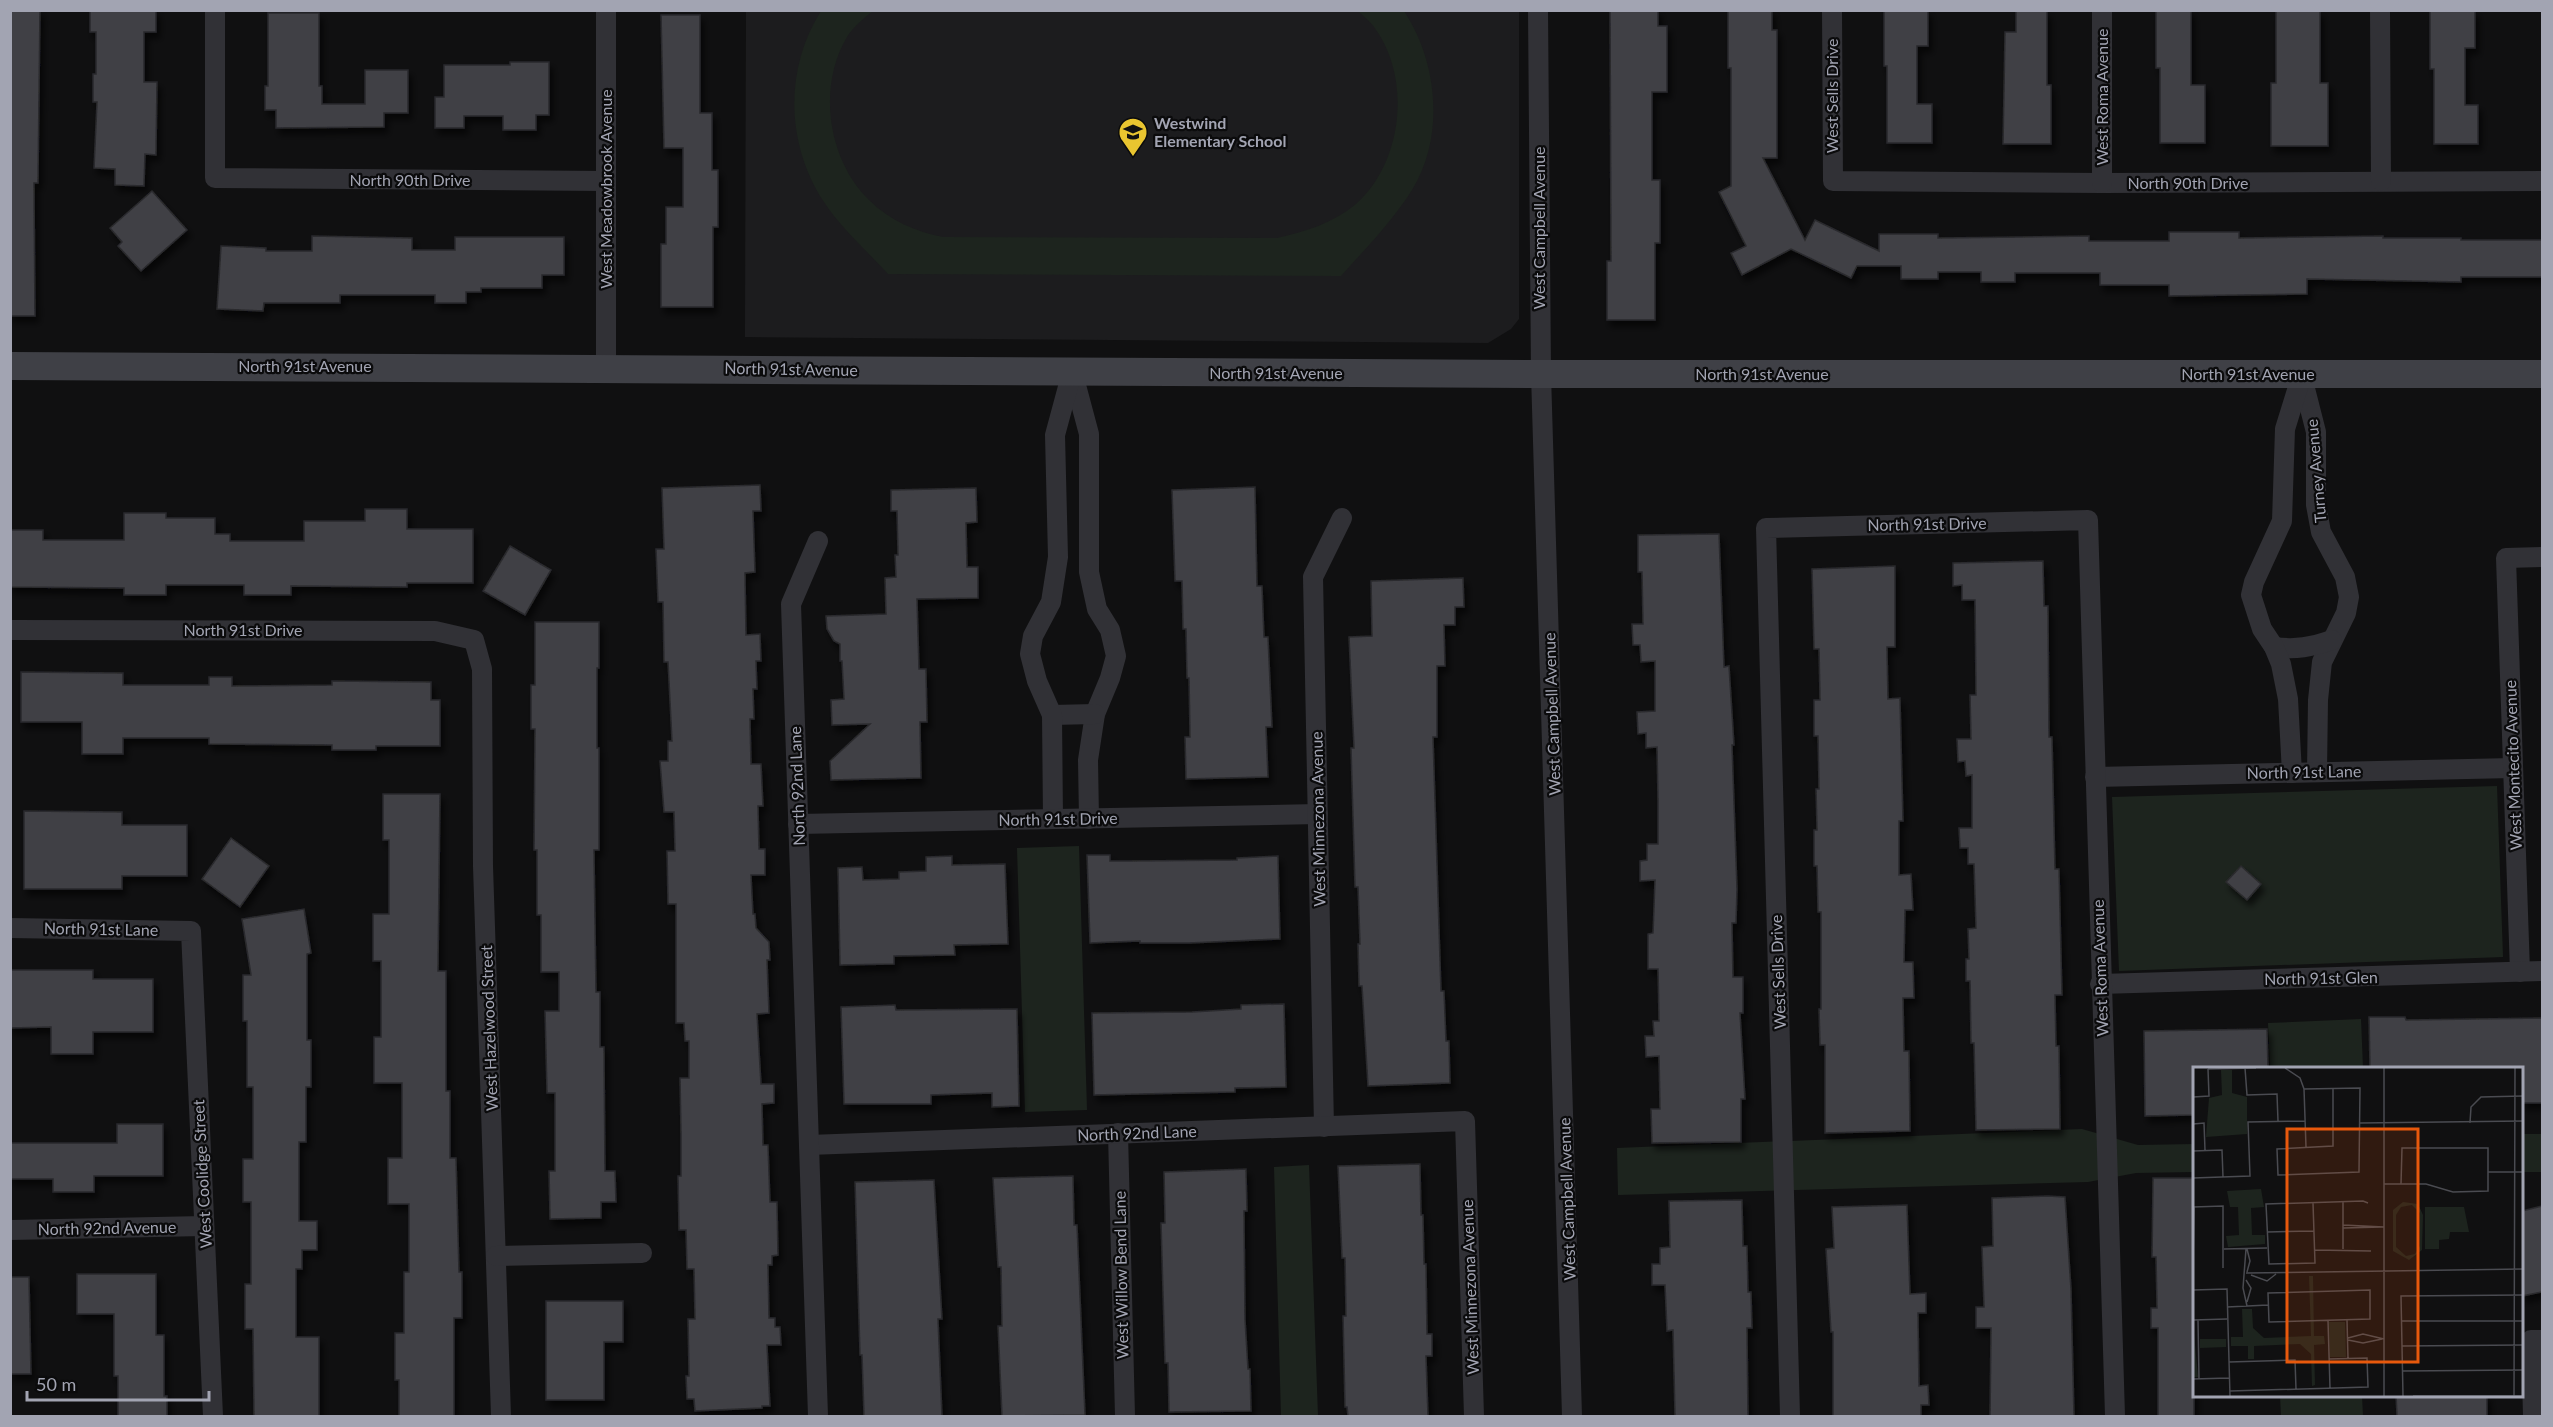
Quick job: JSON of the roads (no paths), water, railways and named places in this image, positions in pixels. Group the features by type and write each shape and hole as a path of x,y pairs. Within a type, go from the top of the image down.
{"main road":[{"name":"North 91st Avenue","path":"10,366 1541,374 2542,374"}],"street":[{"name":"North 90th Drive","path":"215,10 215,178 606,181"},
{"name":"West Meadowbrook Avenue","path":"606,10 606,368"},
{"name":"West Campbell Avenue","path":"1538,10 1541,374 1572,1416"},
{"name":"West Sells Drive","path":"1832,10 1833,181"},
{"name":"West Roma Avenue","path":"2102,10 2102,183"},
{"path":"2380,10 2381,181"},
{"name":"North 90th Drive","path":"1833,181 2102,183 2542,181"},
{"path":"1072,372 1089,434 1089,572 1097,609 1110,630 1116,656 1110,678 1095,714 1088,760 1089,819"},
{"path":"1053,819 1052,715 1037,681 1030,654 1033,636 1051,602 1058,557 1055,435 1072,372"},
{"path":"2292,773 2288,699 2281,664 2274,647 2262,630 2253,609 2251,595 2253,582 2282,521 2285,429 2302,374"},
{"name":"Turney Avenue","path":"2302,374 2316,432 2318,514 2321,532 2345,577 2349,597 2346,613 2322,662 2318,700 2317,772"},
{"name":"West Minnezona Avenue","path":"1324,1127 1313,577 1342,518"},
{"name":"West Roma Avenue","path":"2088,520 2100,984 2115,1416"},
{"name":"North 91st Drive","path":"1766,528 2088,520"},
{"name":"West Sells Drive","path":"1766,528 1790,1416"},
{"name":"North 92nd Lane","path":"818,541 791,604 818,1416"},
{"name":"West Montecito Avenue","path":"2520,972 2506,558 2542,557"},
{"name":"North 91st Drive","path":"10,630 435,630 474,640"},
{"name":"West Hazelwood Street","path":"474,640 482,669 483,866 501,1416"},
{"path":"2274,647 2293,650 2332,640"},
{"path":"1052,715 1095,714"},
{"name":"North 91st Lane","path":"2095,777 2513,768"},
{"name":"North 91st Drive","path":"798,824 1318,814"},
{"name":"North 91st Lane","path":"10,928 190,931"},
{"name":"West Coolidge Street","path":"190,931 213,1416"},
{"name":"North 91st Glen","path":"2100,984 2542,972"},
{"name":"West Minnezona Avenue","path":"1465,1121 1474,1416"},
{"name":"North 92nd Lane","path":"809,1145 1465,1121"},
{"name":"West Willow Bend Lane","path":"1118,1133 1125,1416"},
{"name":"North 92nd Avenue","path":"10,1230 204,1226"},
{"path":"496,1256 642,1253"},
{"path":"2533,1416 2537,1340"}],"place":[{"name":"Westwind Elementary School","path":"1133,158"}]}
